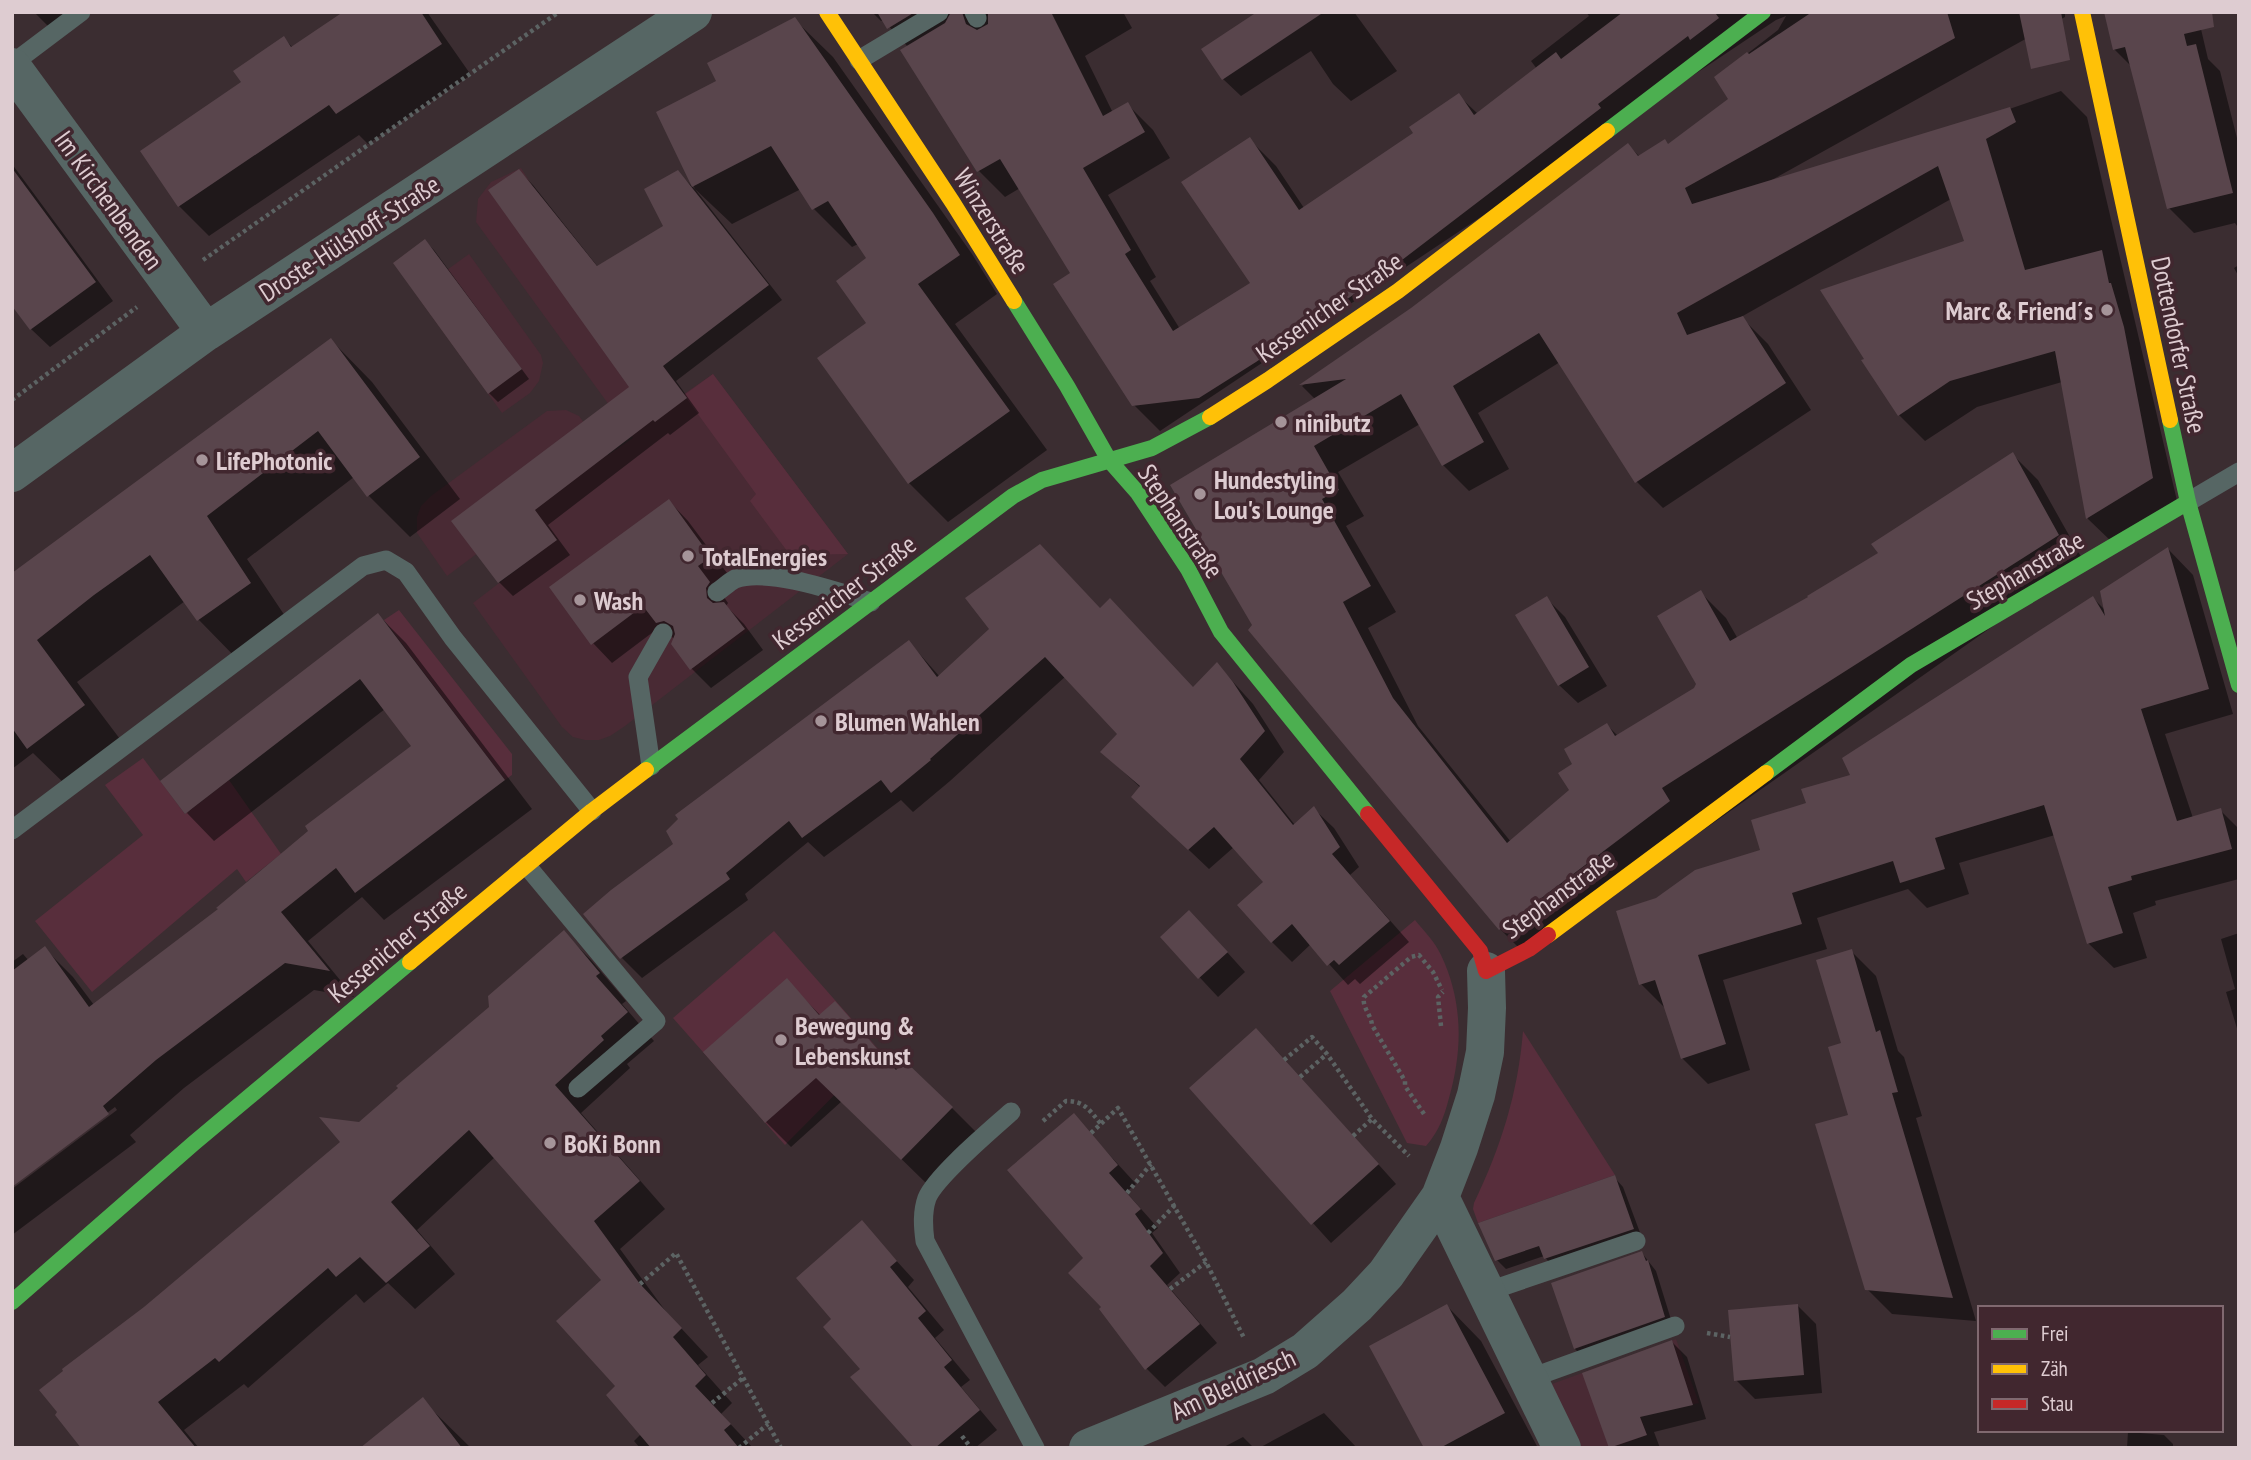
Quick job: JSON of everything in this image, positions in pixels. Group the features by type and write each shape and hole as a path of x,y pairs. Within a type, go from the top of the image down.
{"street":[{"name":"Droste-Hülshoff-Straße","path":"12,473 206,332 693,12"},
{"name":"Winzerstraße","path":"827,12 975,238 1068,386 1109,460"},
{"name":"Kessenicher Straße","path":"12,1301 194,1143 592,811 1013,496 1042,480 1163,443 1268,380 1398,291 1763,12"},
{"name":"Dottendorfer Straße","path":"2082,12 2188,502 2239,685"},
{"name":"Im Kirchenbenden","path":"12,66 206,332"},
{"name":"Stephanstraße","path":"1109,460 1145,503 1188,569 1221,632 1480,951 1486,971 1529,949 1911,665 2188,502"},
{"name":"Am Bleidriesch","path":"1088,1448 1264,1376 1305,1350 1357,1305 1386,1274 1442,1192 1476,1095 1485,1052 1488,1009 1486,971"},
{"path":"1442,1192 1486,1292 1562,1448"}],"lane":[{"path":"12,66 81,12"},
{"path":"859,60 939,12"},
{"path":"2188,502 2239,472"},
{"path":"12,830 363,566 386,560 406,572 453,638 592,811"},
{"path":"718,592 736,579 787,578 872,602"},
{"path":"651,766 638,677 663,633"},
{"path":"527,866 656,1021 578,1088"},
{"path":"1011,1112 935,1184 923,1211 923,1228 925,1241 1035,1448"},
{"path":"1486,1292 1636,1241"},
{"path":"1528,1379 1675,1326"}],"path":[{"path":"12,400 170,283 559,12"},
{"path":"1429,1121 1405,1086 1405,1081 1372,1025 1371,1017 1363,1004 1364,997 1411,957 1419,955 1433,972 1443,992"},
{"path":"1284,1060 1312,1037 1372,1119 1442,1192"},
{"path":"1300,1077 1327,1054"},
{"path":"1066,1101 1078,1101 1088,1108 1101,1124"},
{"path":"1091,1133 1118,1108 1175,1205 1264,1376"},
{"path":"1353,1136 1372,1119"},
{"path":"1127,1193 1151,1164"},
{"path":"1148,1233 1175,1205"},
{"path":"640,1284 676,1253 780,1448"},
{"path":"1170,1289 1206,1262"},
{"path":"712,1403 743,1378"},
{"path":"739,1448 768,1424"},
{"path":"962,1436 971,1448"}],"shaded area":[{"name":"TotalEnergies","path":"521,168 595,264 631,322 684,394 713,374 848,554 625,726 599,740 573,737 562,727 473,603 532,558 510,529 447,576 417,533 417,517 421,506 431,496 547,411 566,410 579,416 608,455 633,438 476,222 478,199 491,182"},
{"path":"469,254 541,355 543,363 539,381 530,393 502,413 415,293"},
{"path":"713,374 848,554 790,555 750,501 756,494 684,395"},
{"path":"399,610 512,754 512,775 505,780 384,620"},
{"path":"143,758 185,814 229,780 281,854 246,882 237,869 92,992 35,921 143,835 105,785"},
{"path":"1415,920 1436,946 1448,972 1454,990 1458,1026 1454,1080 1441,1124 1426,1146 1407,1143 1330,991"},
{"name":"Bewegung & Lebenskunst","path":"774,931 879,1050 785,1145 673,1018"},
{"path":"1523,1031 1615,1175 1478,1223 1473,1209 1474,1203 1507,1119 1521,1054"},
{"path":"1676,1339 1699,1403 1660,1412 1659,1409 1640,1416 1647,1435 1612,1448 1573,1448 1549,1385"}],"building":[{"path":"343,12 421,12 442,44 336,114 329,105 178,207 140,151 241,82 233,71 284,36 291,47"},
{"path":"877,12 915,12 887,29"},
{"path":"951,12 962,12 966,24 977,30 988,24 988,12 1051,12 1103,116 1128,102 1145,132 1083,168 1131,250 1125,254 1173,331 1250,283 1181,182 1250,137 1299,210 1413,133 1409,127 1459,93 1474,115 1556,52 1561,59 1623,12 1719,12 1716,14 1719,18 1690,40 1688,36 1598,104 1601,108 1385,273 1256,362 1199,398 1132,406 1053,284 1070,273 1000,159 977,172 900,50 945,23"},
{"path":"1257,12 1324,12 1222,80 1201,49"},
{"path":"1812,12 1947,12 1955,38 1685,188 1692,204 2010,107 2016,122 1986,139 2025,270 2102,250 2109,283 2124,327 2153,478 2086,519 2055,351 1950,381 1898,416 1820,290 1964,241 1938,166 1677,313 1687,335 1743,316 1786,383 1635,483 1539,333 1453,386 1484,442 1442,466 1401,394 1314,446 1339,490 1322,499 1371,586 1343,602 1393,698 1507,843 1569,790 1558,773 1572,764 1564,749 1607,723 1615,736 1694,688 1696,684 1657,616 1701,590 1730,641 1878,553 1871,544 2013,452 2059,535 1662,788 1670,801 1499,930 1248,630 1252,625 1170,485 1346,379 1299,385 1411,308 1628,143 1638,156 1665,139 1668,144 1728,99 1714,77 1747,52 1749,54"},
{"path":"2019,12 2061,12 2070,60 2031,69"},
{"path":"2104,12 2212,12 2214,27 2184,34 2187,46 2196,44 2233,193 2167,209 2125,47 2113,50"},
{"path":"795,17 960,255 918,284 1010,411 908,484 817,358 866,323 836,281 866,258 828,201 812,210 771,146 692,187 656,112 716,81 707,63"},
{"path":"12,168 96,282 30,330 12,306"},
{"path":"519,169 597,266 663,226 644,189 678,170 769,285 663,366 687,398 655,422 653,420 535,510 557,540 498,583 451,521 629,387 488,190"},
{"path":"425,239 522,369 488,394 393,263"},
{"path":"331,338 420,457 367,497 318,431 207,516 251,583 197,621 150,555 94,595 37,640 85,705 27,749 12,728 12,573"},
{"path":"669,499 711,557 698,566 710,582 706,588 707,598 713,603 724,602 745,629 690,670 671,644 675,634 673,626 664,621 656,623 643,606 591,645 549,587"},
{"path":"1040,544 1100,608 1110,598 1193,687 1217,662 1265,731 1240,759 1293,825 1314,806 1340,847 1332,854 1390,921 1339,965 1334,960 1327,966 1292,924 1271,943 1237,905 1263,882 1214,827 1188,850 1131,797 1140,786 1100,752 1117,734 1045,657 891,793 881,780 802,838 789,821 726,873 730,879 620,959 583,914 673,844 666,831 678,819 675,815 909,640 937,677 989,629 965,598"},
{"path":"2168,547 2209,689 2141,709 2177,821 2221,808 2232,849 2131,876 2132,880 2108,887 2123,933 2087,944 2044,805 1935,838 1945,869 1900,883 1893,861 1792,893 1802,924 1698,955 1726,1044 1681,1059 1655,980 1639,985 1616,911 1656,898 1695,870 1760,850 1751,820 1806,803 1801,789 1850,775 1842,758 2093,596 2105,616 2100,591"},
{"path":"1547,596 1589,667 1558,686 1515,615"},
{"path":"378,613 505,780 355,893 336,868 281,912 330,971 285,963 156,1060 103,1106 109,1114 12,1187 12,971 45,946 89,1007 218,909 216,908 308,831 305,826 411,746 360,679 185,814 160,781"},
{"path":"1189,910 1228,952 1198,979 1160,937"},
{"path":"564,930 600,973 596,976 628,1012 601,1036 604,1040 555,1085 640,1181 594,1221 640,1284 682,1328 673,1337 706,1375 695,1386 731,1424 724,1430 739,1448 651,1448 606,1395 615,1386 556,1321 601,1280 469,1130 391,1202 430,1246 386,1283 360,1257 336,1277 328,1268 219,1362 215,1358 158,1402 196,1448 81,1448 39,1390 63,1371 62,1369 144,1307 340,1142 319,1117 359,1122 398,1088 396,1086 489,1007 488,996"},
{"path":"1852,949 1876,1032 1880,1030 1898,1092 1892,1093 1953,1298 1865,1290 1815,1124 1848,1115 1828,1047 1841,1043 1816,960"},
{"path":"787,978 819,1015 835,1001 896,1070 905,1061 953,1107 901,1160 816,1078 765,1123 703,1052"},
{"path":"1256,1028 1379,1164 1311,1225 1189,1088"},
{"path":"1074,1113 1118,1165 1109,1173 1141,1209 1135,1214 1163,1253 1150,1266 1200,1324 1145,1370 1099,1309 1101,1307 1068,1273 1083,1258 1007,1170"},
{"path":"1615,1175 1634,1229 1544,1259 1539,1246 1495,1261 1478,1223"},
{"path":"862,1220 897,1261 890,1267 926,1311 918,1318 952,1360 944,1367 980,1410 935,1448 914,1448 850,1377 860,1369 823,1327 831,1319 796,1278"},
{"path":"1642,1251 1646,1261 1648,1260 1665,1317 1574,1349 1551,1283"},
{"path":"1447,1304 1505,1413 1440,1448 1424,1448 1369,1346"},
{"path":"1798,1304 1804,1375 1734,1381 1728,1310"},
{"path":"1672,1340 1693,1405 1640,1417 1647,1435 1609,1448 1582,1373"},
{"path":"423,1397 462,1448 360,1448"}],"traffic: fast":[{"path":"1607,131 1763,12"},
{"path":"1014,301 1109,460 1138,493 1188,569 1221,632 1368,814"},
{"path":"646,770 1013,496 1042,480 1152,448 1210,417"},
{"path":"2170,420 2188,502 2239,685"},
{"path":"1766,773 1911,665 2188,502"},
{"path":"12,1302 194,1143 410,962"}],"traffic: slow":[{"path":"827,12 1014,301"},
{"path":"2082,12 2170,420"},
{"path":"1210,417 1398,291 1607,131"},
{"path":"410,962 592,811 646,770"},
{"path":"1548,935 1766,773"}],"traffic: jam":[{"path":"1368,814 1480,951 1486,971 1529,949 1548,935"}],"place":[{"name":"Marc & Friend´s","path":"2107,310"},
{"name":"ninibutz","path":"1281,422"},
{"name":"LifePhotonic","path":"202,460"},
{"name":"Hundestyling Lou's Lounge","path":"1200,494"},
{"name":"TotalEnergies","path":"688,556"},
{"name":"Wash","path":"580,600"},
{"name":"Blumen Wahlen","path":"821,721"},
{"name":"Bewegung & Lebenskunst","path":"781,1040"},
{"name":"BoKi Bonn","path":"550,1143"}]}
